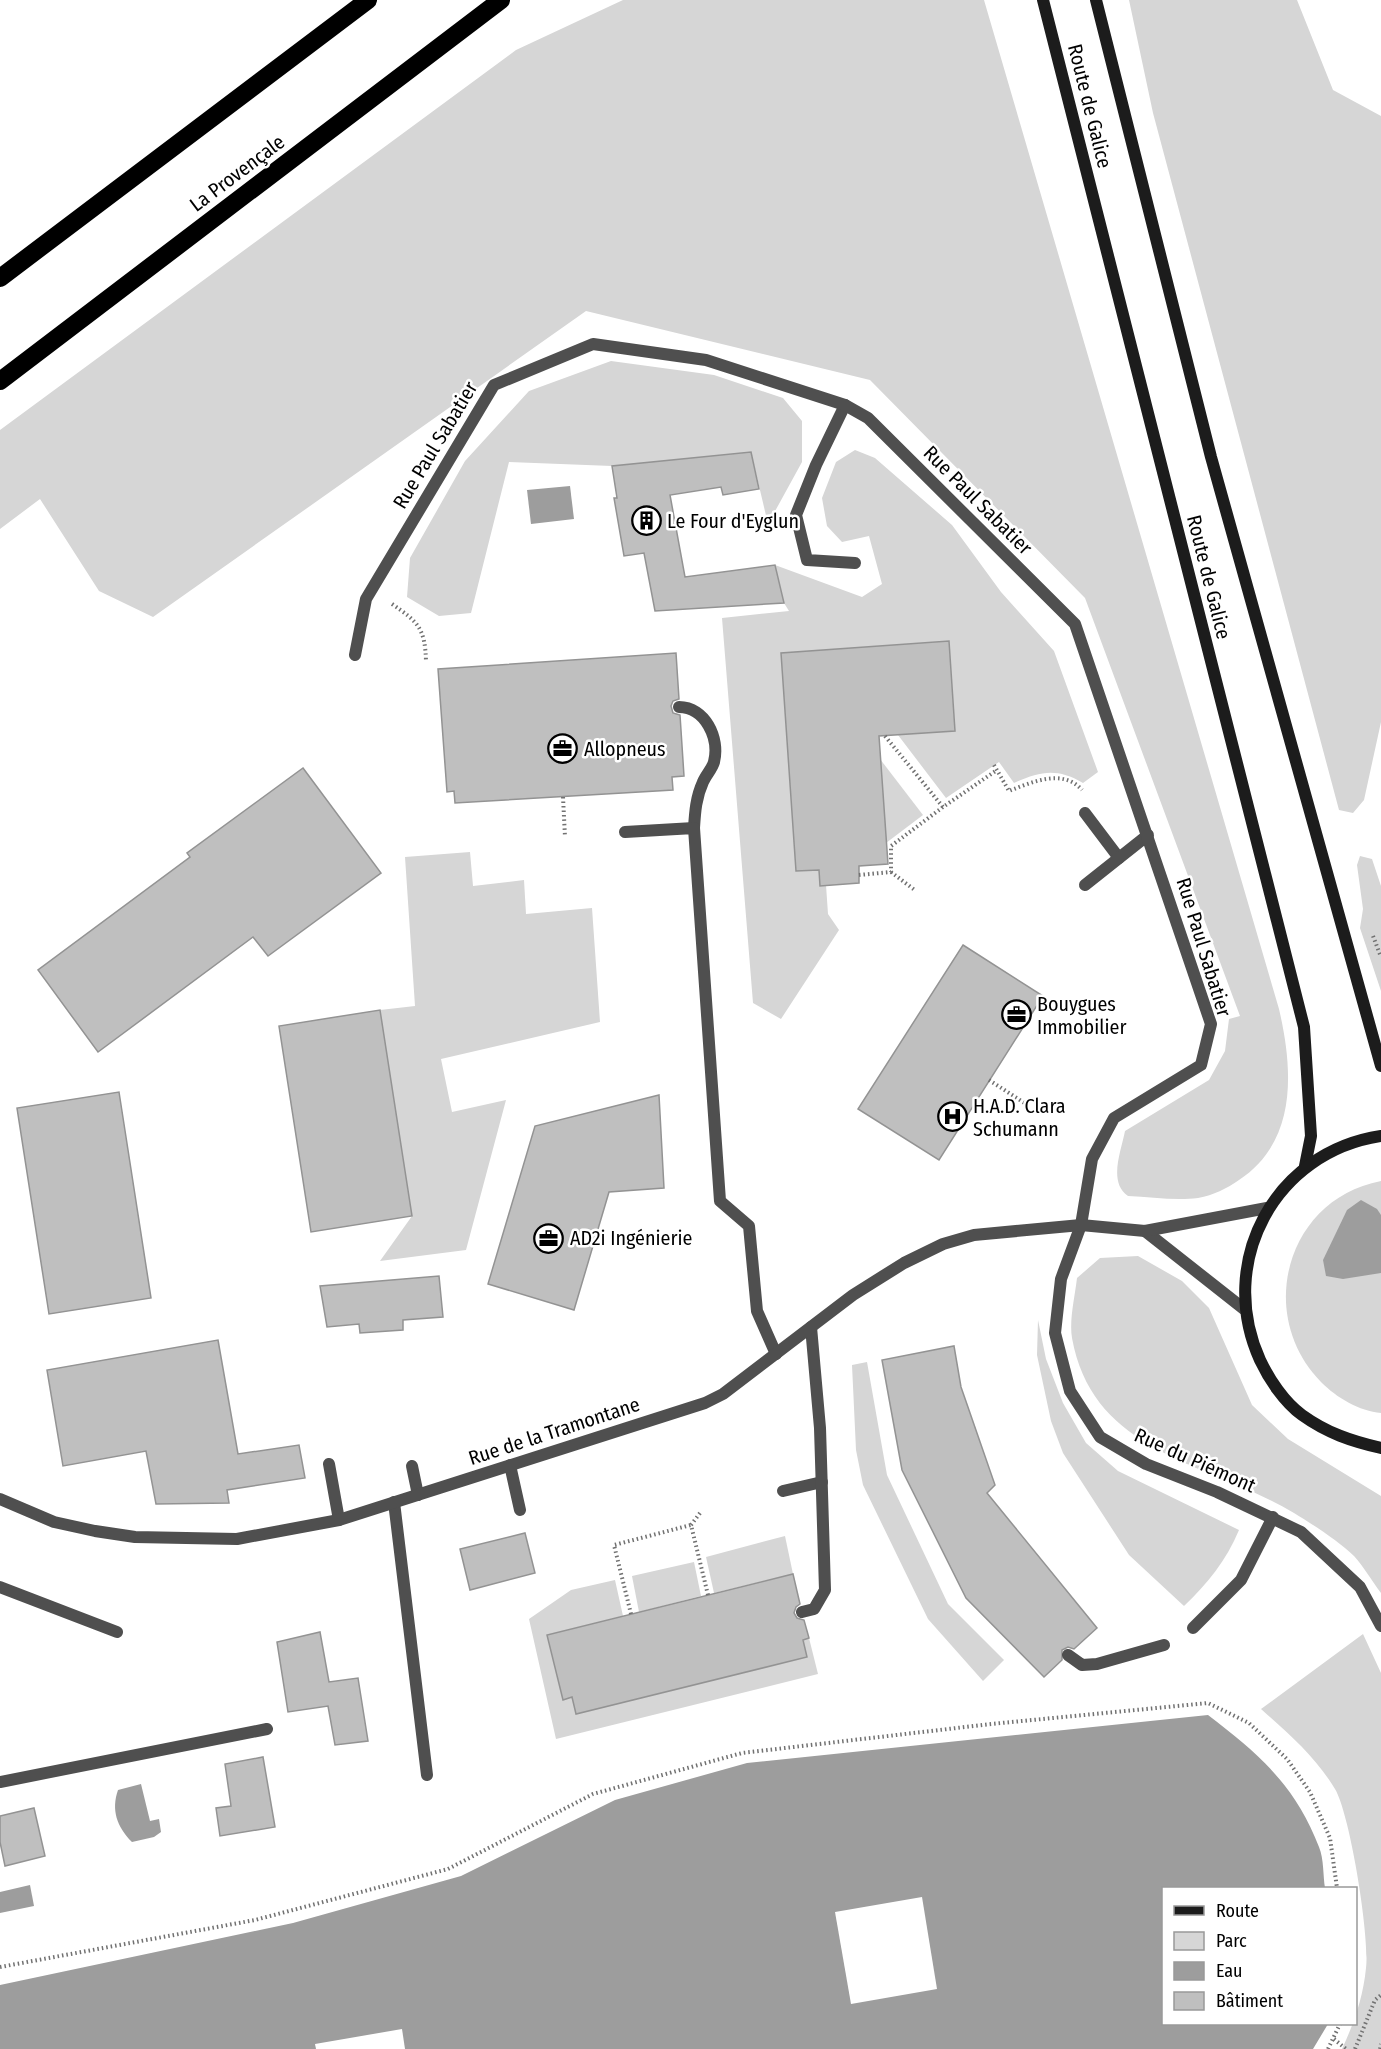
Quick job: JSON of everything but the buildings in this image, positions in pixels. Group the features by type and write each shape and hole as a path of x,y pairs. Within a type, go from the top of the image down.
{"highway":[{"path":"0,278 368,0"},
{"name":"La Provençale","path":"0,381 501,0"}],"main road":[{"name":"Route de Galice","path":"1042,0 1304,1027 1311,1136 1305,1166"},
{"name":"Route de Galice","path":"1096,0 1203,427 1274,689 1381,1066"},
{"path":"1381,1136 1360,1139 1305,1166 1267,1209 1246,1262 1244,1309 1249,1336 1268,1377 1300,1414 1339,1438 1381,1448"}],"street":[{"name":"Rue Paul Sabatier","path":"355,655 366,599 494,385 593,344 706,360 845,405 868,418 1075,624 1211,1024 1201,1065 1114,1118 1092,1159 1081,1225"},
{"path":"845,405 816,465 796,515 807,560 855,563"},
{"path":"679,707 690,707 704,717 715,737 714,762 702,783 695,805 694,828 720,1201 749,1226 757,1311 776,1354"},
{"path":"1085,813 1119,858"},
{"path":"625,832 694,828"},
{"path":"1085,885 1148,835"},
{"name":"Rue de la Tramontane","path":"0,1499 54,1522 135,1537 237,1539 339,1520 705,1403 723,1394 853,1295 904,1263 943,1244 974,1235 1081,1225 1144,1231 1267,1209"},
{"name":"Rue du Piémont","path":"1081,1225 1061,1279 1055,1333 1070,1391 1100,1437 1146,1464 1273,1517 1301,1532 1360,1587 1381,1626"},
{"path":"1144,1231 1244,1309"},
{"path":"802,1612 814,1609 825,1590 822,1482 811,1327"},
{"path":"329,1464 339,1520"},
{"path":"412,1466 418,1495"},
{"path":"510,1466 520,1510"},
{"path":"783,1491 822,1482"},
{"path":"394,1502 428,1775"},
{"path":"1193,1628 1241,1580 1273,1517"},
{"path":"0,1587 117,1632"},
{"path":"1068,1655 1082,1665 1097,1664 1164,1645"},
{"path":"0,1782 267,1729"}],"path":[{"path":"372,590 414,619 425,636 426,660"},
{"path":"885,736 943,807"},
{"path":"891,872 891,846 997,770"},
{"path":"563,797 565,837"},
{"path":"859,875 891,872 916,891"},
{"path":"989,1080 1026,1104"},
{"path":"631,1614 614,1545 691,1525 700,1513"},
{"path":"691,1525 708,1595"},
{"path":"0,1967 255,1920 448,1869 593,1794 742,1753 991,1724 1208,1703 1249,1723 1287,1759 1304,1784 1330,1839 1336,1887"},
{"path":"1355,2049 1375,2000 1381,1995"},
{"path":"1328,2049 1341,2025"},
{"path":"1334,2039 1346,2049"},
{"path":"1380,2049 1381,2044"}],"green space":[{"path":"623,0 984,0 1284,1032 1288,1079 1281,1125 1272,1145 1258,1164 1225,1189 1198,1198 1128,1196 1122,1190 1117,1175 1125,1131 1209,1080 1225,1051 1229,1019 1240,1016 1085,598 870,380 586,311 153,617 99,591 40,499 0,529 0,430 516,50"},
{"path":"1129,0 1297,0 1333,90 1381,116 1381,722 1364,800 1353,813 1339,810 1153,113"},
{"path":"611,361 714,375 783,398 802,421 802,462 768,524 751,452 612,466 509,462 471,613 439,616 407,597 410,558 465,461 529,391"},
{"path":"855,450 875,458 952,525 1001,592 1054,651 1098,772 1083,783 1065,775 1049,773 1014,783 999,762 946,798 898,735 955,730 949,641 781,653 796,871 819,870 826,885 828,914 839,930 781,1019 753,1003 722,618 789,611 784,603 775,565 862,597 882,584 869,536 842,542 827,526 822,498 836,462"},
{"path":"880,759 923,815 886,843"},
{"path":"470,852 473,886 524,880 526,914 592,908 600,1022 441,1059 452,1112 506,1100 466,1250 380,1261 412,1216 380,1010 415,1006 405,857"},
{"path":"1360,856 1372,859 1381,886 1381,991 1360,928 1363,909 1357,865"},
{"path":"1381,1181 1381,1413 1365,1410 1349,1403 1321,1382 1301,1355 1289,1325 1286,1294 1291,1263 1303,1235 1322,1211 1348,1192"},
{"path":"1138,1256 1182,1281 1209,1308 1252,1405 1288,1439 1381,1496 1381,1593 1354,1556 1317,1528 1261,1496 1159,1450 1129,1431 1104,1408 1084,1377 1072,1338 1072,1316 1077,1278 1100,1258"},
{"path":"1038,1320 1046,1359 1063,1403 1086,1443 1118,1471 1239,1530 1216,1571 1184,1606 1129,1555 1063,1453 1051,1421 1037,1355"},
{"path":"867,1362 887,1475 948,1604 1004,1660 983,1681 928,1619 863,1485 856,1450 852,1365"},
{"path":"785,1536 793,1574 714,1593 706,1557"},
{"path":"694,1562 701,1596 639,1612 632,1576"},
{"path":"615,1580 623,1616 547,1635 563,1699 572,1697 576,1714 807,1657 803,1640 809,1638 818,1674 556,1739 529,1619 571,1590"},
{"path":"1363,1634 1381,1673 1381,2049 1342,2049 1352,2025 1357,2025 1357,2010 1365,1979 1366,1952 1358,1876 1341,1803 1335,1789 1319,1766 1261,1709"}],"water":[{"path":"570,486 574,519 531,524 527,490"},
{"path":"1361,1200 1377,1209 1381,1215 1381,1273 1343,1279 1326,1276 1323,1260 1347,1210"},
{"path":"1208,1715 1243,1743 1274,1772 1287,1788 1299,1806 1321,1852 1325,1887 1162,1887 1162,2025 1327,2025 1313,2049 0,2049 0,1985 293,1923 461,1876 615,1800 747,1763"},
{"path":"141,1784 150,1821 159,1819 161,1832 154,1837 132,1842 119,1824 115,1811 116,1797 118,1790"},
{"path":"30,1885 34,1906 0,1913 0,1892"}],"pier":[{"path":"922,1897 937,1989 851,2004 835,1912"},
{"path":"402,2029 405,2049 316,2049 315,2044"}],"place":[{"name":"Le Four d'Eyglun","path":"646,521"},
{"name":"Allopneus","path":"563,749"},
{"name":"Bouygues Immobilier","path":"1016,1015"},
{"name":"H.A.D. Clara Schumann","path":"952,1117"},
{"name":"AD2i Ingénierie","path":"549,1238"}]}
